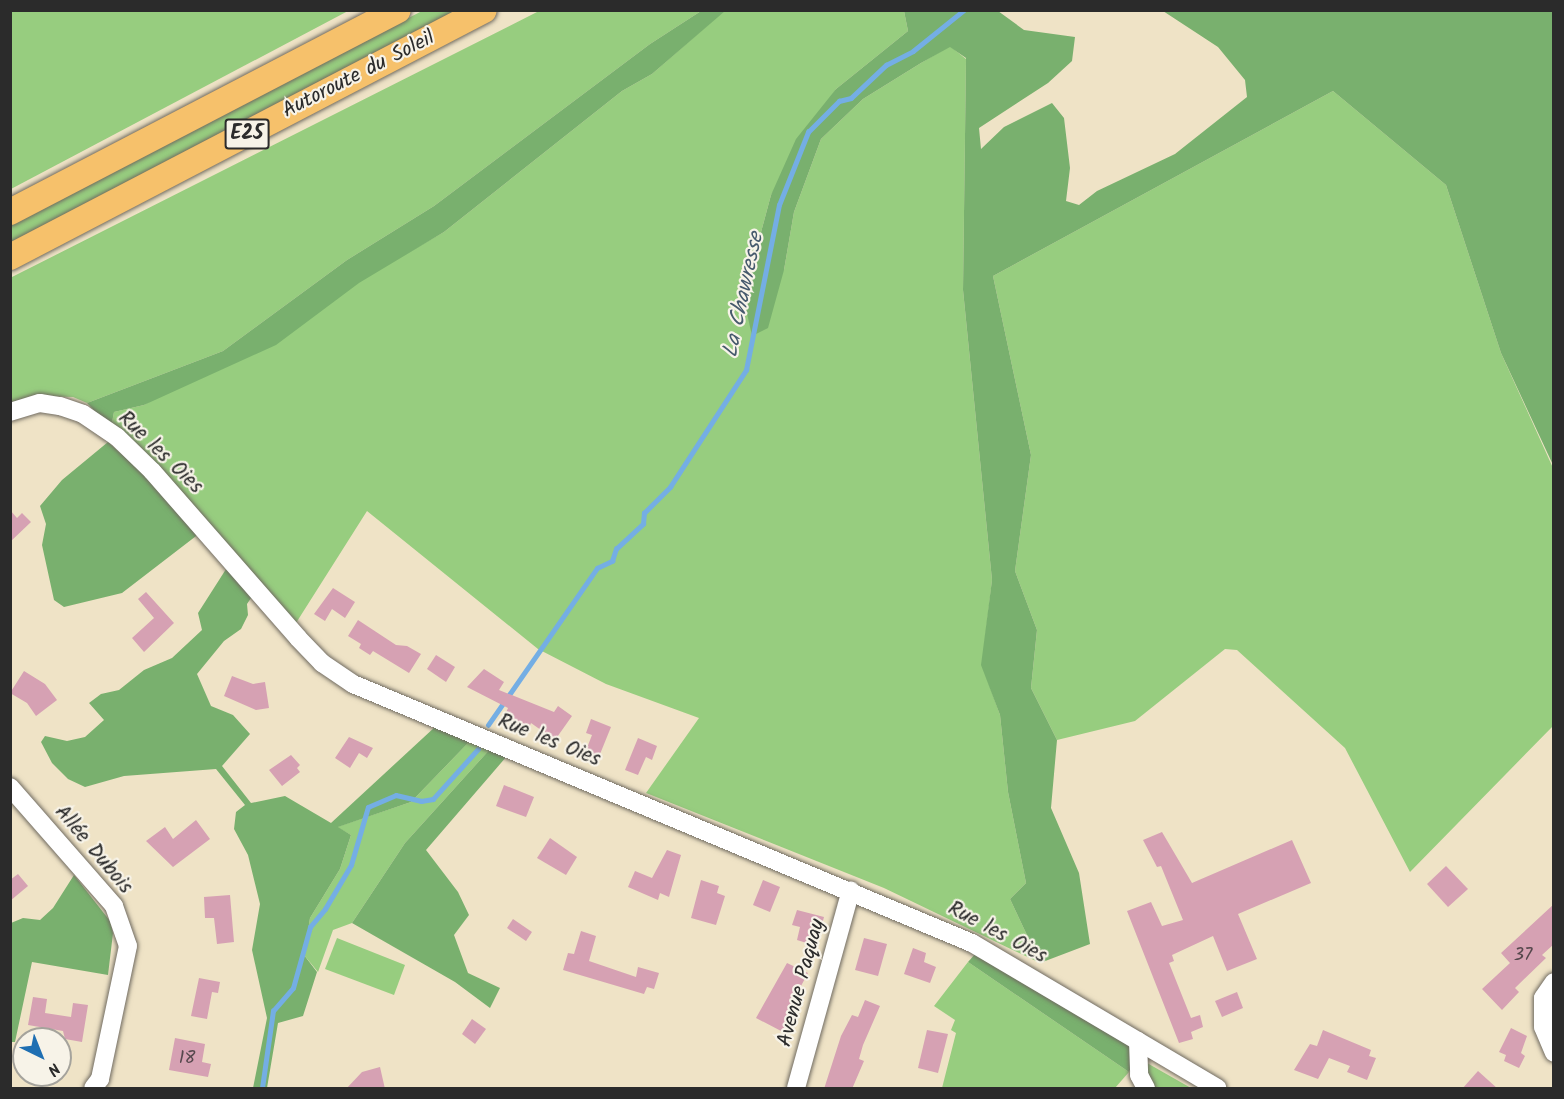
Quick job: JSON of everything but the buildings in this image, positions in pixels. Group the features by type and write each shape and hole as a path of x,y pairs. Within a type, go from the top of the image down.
{"highway":[{"name":"Autoroute du Soleil","path":"10,212 398,10"},
{"name":"Autoroute du Soleil","path":"10,257 484,10"}],"street":[{"name":"Rue les Oies","path":"10,412 40,403 60,406 83,414 117,437 152,471 298,639 322,663 353,684 850,890 972,943 1218,1089"},
{"name":"Allée Dubois","path":"10,787 114,906 128,946 100,1079 93,1089"},
{"name":"Avenue Paquay","path":"796,1089 850,890"},
{"path":"1554,982 1543,998 1543,1017 1554,1053"},
{"path":"1138,1041 1139,1075 1146,1089"}],"green space":[{"path":"11,10 348,10 348,11 11,189"},
{"path":"725,10 904,11 908,31 836,89 771,195 753,262 741,287 784,270 794,212 821,139 863,99 950,46 966,59 963,290 992,580 982,665 1000,715 1008,792 1026,883 1010,899 1040,963 884,888 646,793 699,718 606,684 538,649 367,511 296,623 111,428 114,412 144,405 444,232 622,91 652,74"},
{"path":"422,11 466,11 11,248 10,224"},
{"path":"539,11 701,11 650,44 434,206 347,260 223,351 87,403 73,397 39,396 11,402 10,278"},
{"path":"701,11 725,11 652,74 622,91 444,232 359,283 276,345 144,405 114,412 111,428 87,403 223,351 347,260 434,206 650,44"},
{"path":"904,11 998,11 1024,30 1075,37 1072,61 1048,83 979,128 981,149 1004,127 1052,103 1064,118 1070,168 1066,201 1079,205 1097,191 1175,154 1247,97 1245,80 1218,47 1163,11 1553,11 1553,465 1501,353 1446,185 1333,91 993,276 1031,455 1015,571 1037,630 1031,688 1057,740 1051,808 1079,873 1090,944 1040,963 1010,899 1026,883 1008,792 1000,715 981,665 992,580 963,290 966,58 950,47 921,63 863,99 821,139 794,212 784,270 768,328 752,336 741,286 753,262 771,195 796,139 836,89 908,31"},
{"path":"1333,91 1446,185 1501,353 1553,468 1553,726 1410,872 1345,748 1237,650 1225,649 1135,721 1057,740 1031,688 1037,630 1015,571 1031,455 993,276"},
{"path":"108,442 156,485 200,533 122,593 64,607 54,600 42,545 46,524 40,506 62,480"},
{"path":"228,566 253,595 247,604 248,615 241,629 224,641 197,674 211,706 233,715 250,734 222,766 251,803 285,796 331,823 436,726 469,742 411,802 338,827 351,835 340,869 310,918 304,955 317,972 303,1016 278,1023 267,1088 253,1088 267,1018 252,950 260,904 248,855 234,829 236,812 245,805 216,769 124,776 85,787 68,779 52,763 41,742 45,736 67,741 85,737 104,720 89,703 101,694 119,690 144,670 172,658 202,630 198,613"},
{"path":"469,742 491,748 405,843 352,923 333,930 318,972 304,955 310,918 340,869 351,835 337,827 411,802"},
{"path":"491,748 507,756 426,850 458,892 469,915 454,935 468,973 500,988 490,1008 455,982 352,923 405,843"},
{"path":"74,875 110,921 113,933 108,975 32,962 18,1027 12,1027 11,1042 11,923 23,918 40,920 53,908"},
{"path":"337,938 405,965 394,995 325,969"},
{"path":"976,953 1137,1048 1129,1072 968,962"},
{"path":"968,962 1129,1072 1115,1088 942,1088 956,1033 951,1030 955,1020 934,1006"},
{"path":"1147,1063 1191,1088 1151,1088 1144,1066"}],"waterway":[{"name":"La Chawresse","path":"488,725 597,568 612,561 616,549 643,524 644,513 670,487 746,370 779,205 808,132 839,101 851,98 886,65 913,51 964,10"},
{"path":"262,1088 273,1011 293,988 310,927 325,909 351,865 368,807 396,795 421,801 433,799 478,749"}]}
